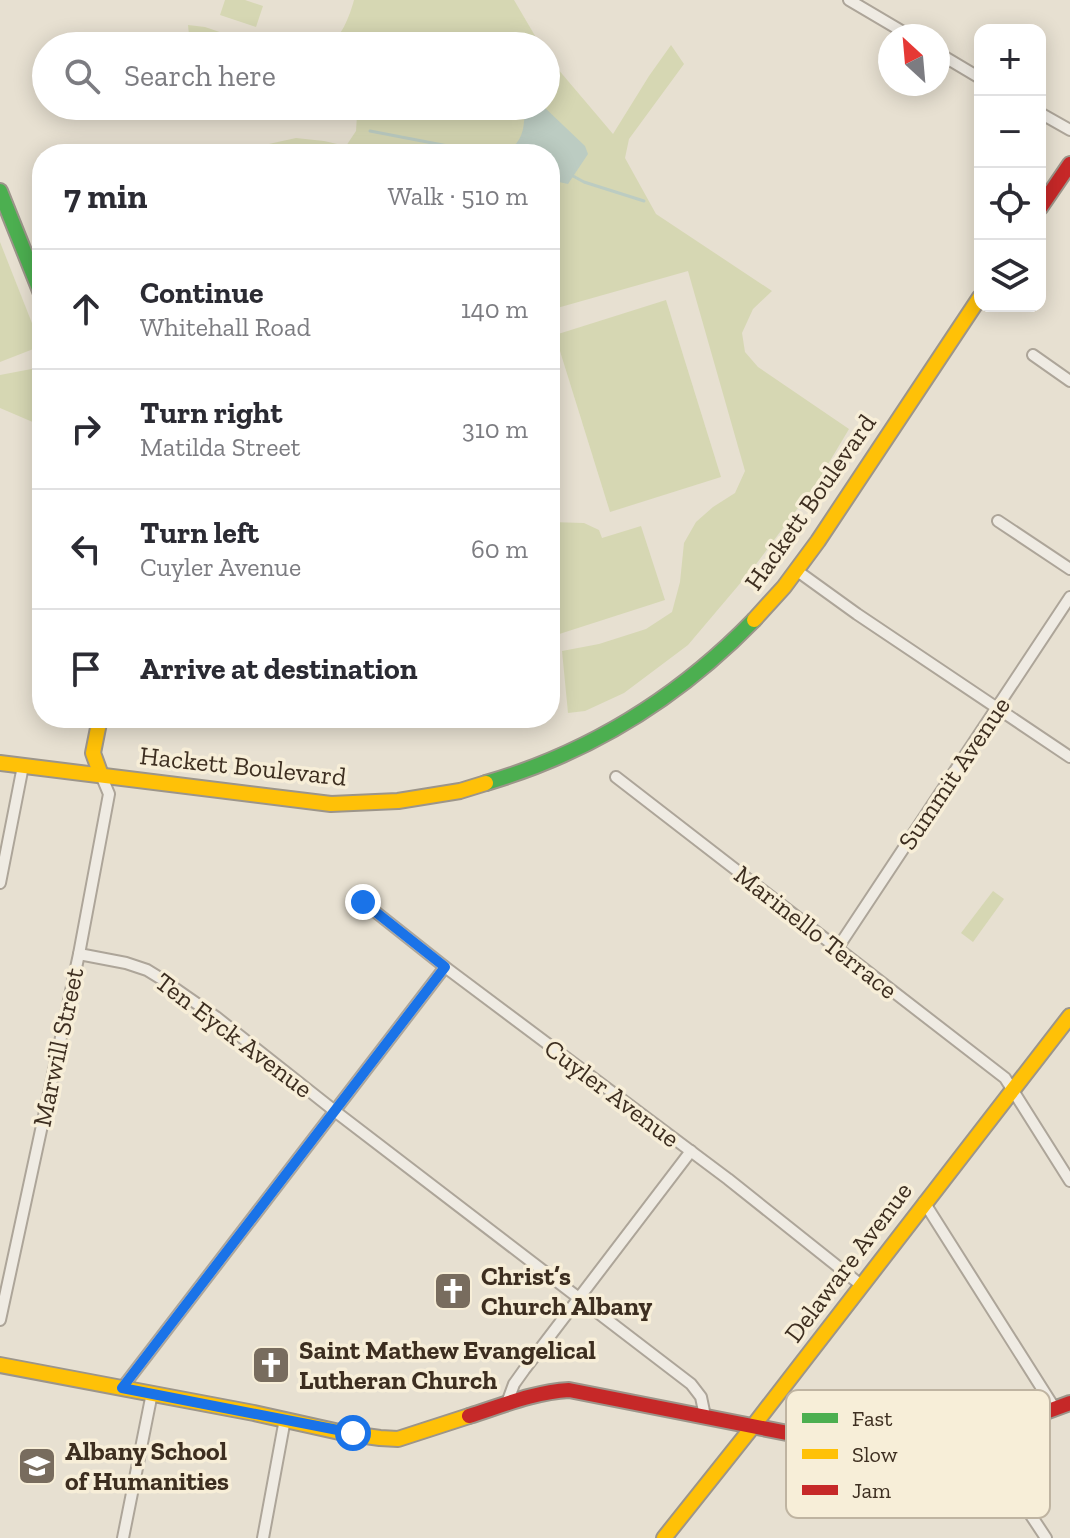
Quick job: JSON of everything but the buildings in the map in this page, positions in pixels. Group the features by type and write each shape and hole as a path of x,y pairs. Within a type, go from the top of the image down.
{"street":[{"path":"849,0 890,24"},
{"path":"950,60 974,74"},
{"path":"1046,116 1070,130"},
{"path":"1046,199 1070,164"},
{"path":"0,191 32,271"},
{"name":"Hackett Boulevard","path":"0,763 335,804 415,799 458,792 551,763 628,723 669,695 720,654 772,602 811,552 974,306"},
{"path":"1033,355 1070,381"},
{"path":"998,521 1070,569"},
{"path":"796,570 1070,757"},
{"name":"Summit Avenue","path":"837,949 1070,597"},
{"path":"98,728 93,753 101,775"},
{"path":"0,883 23,766"},
{"name":"Marwill Street","path":"0,1320 79,954 109,794 101,775"},
{"name":"Marinello Terrace","path":"616,777 1005,1078 1070,1181"},
{"name":"Cuyler Avenue","path":"363,902 691,1151 861,1285"},
{"name":"Ten Eyck Avenue","path":"79,954 147,970 216,1017 691,1384 701,1397 705,1416"},
{"path":"122,1388 445,967"},
{"name":"Delaware Avenue","path":"664,1538 1070,1016"},
{"path":"507,1403 514,1384 524,1370 691,1151"},
{"path":"924,1202 1043,1390"},
{"path":"0,1365 376,1438 398,1439 507,1403 569,1390 786,1432"},
{"path":"123,1538 152,1393"},
{"path":"1050,1401 1055,1409"},
{"path":"1050,1411 1070,1403"},
{"path":"263,1538 285,1419"},
{"path":"1033,1518 1046,1538"}],"green space":[{"path":"225,0 245,0 263,6 256,27 220,15"},
{"path":"354,0 514,0 533,32 341,32"},
{"path":"188,25 219,32 189,32"},
{"path":"671,45 684,64 629,139 625,158 656,214 772,291 753,309 742,333 745,352 758,367 849,429 818,481 754,567 688,645 624,693 585,711 568,713 562,651 599,644 646,629 672,612 680,582 684,543 696,522 735,493 745,471 688,271 560,307 560,144 347,144 356,131 357,120 560,120 560,72 613,134"},
{"path":"296,138 337,144 268,144"},
{"path":"0,242 32,323 32,350 0,362"},
{"path":"666,300 721,477 610,512 560,351 560,333"},
{"path":"32,369 32,422 0,408 0,375"},
{"path":"560,522 584,523 599,530 602,538 641,526 665,600 560,634"},
{"path":"993,891 1004,899 973,942 961,933"}],"shaded area":[{"path":"524,120 558,120 585,146 588,154 568,184 560,182 560,144 515,144"}],"waterway":[{"path":"370,131 438,144"},
{"path":"573,176 644,201"}],"traffic: fast":[{"path":"0,191 32,271"},
{"path":"486,783 561,756 630,719 695,674 754,620"}],"traffic: slow":[{"path":"754,620 784,587 818,541 974,306"},
{"path":"98,728 93,753 101,775"},
{"path":"0,763 331,804 398,801 460,791 486,783"},
{"path":"664,1538 1070,1016"},
{"path":"0,1365 380,1438 398,1439 469,1416"}],"traffic: jam":[{"path":"1046,199 1070,164"},
{"path":"469,1416 530,1396 569,1390 786,1433"},
{"path":"1050,1410 1070,1403"}],"place":[{"name":"Christ’s Church Albany","path":"453,1291"},
{"name":"Saint Mathew Evangelical Lutheran Church","path":"271,1365"},
{"name":"Albany School of Humanities","path":"37,1466"}],"route":[{"path":"353,1433 122,1388 445,967 363,902"}]}
